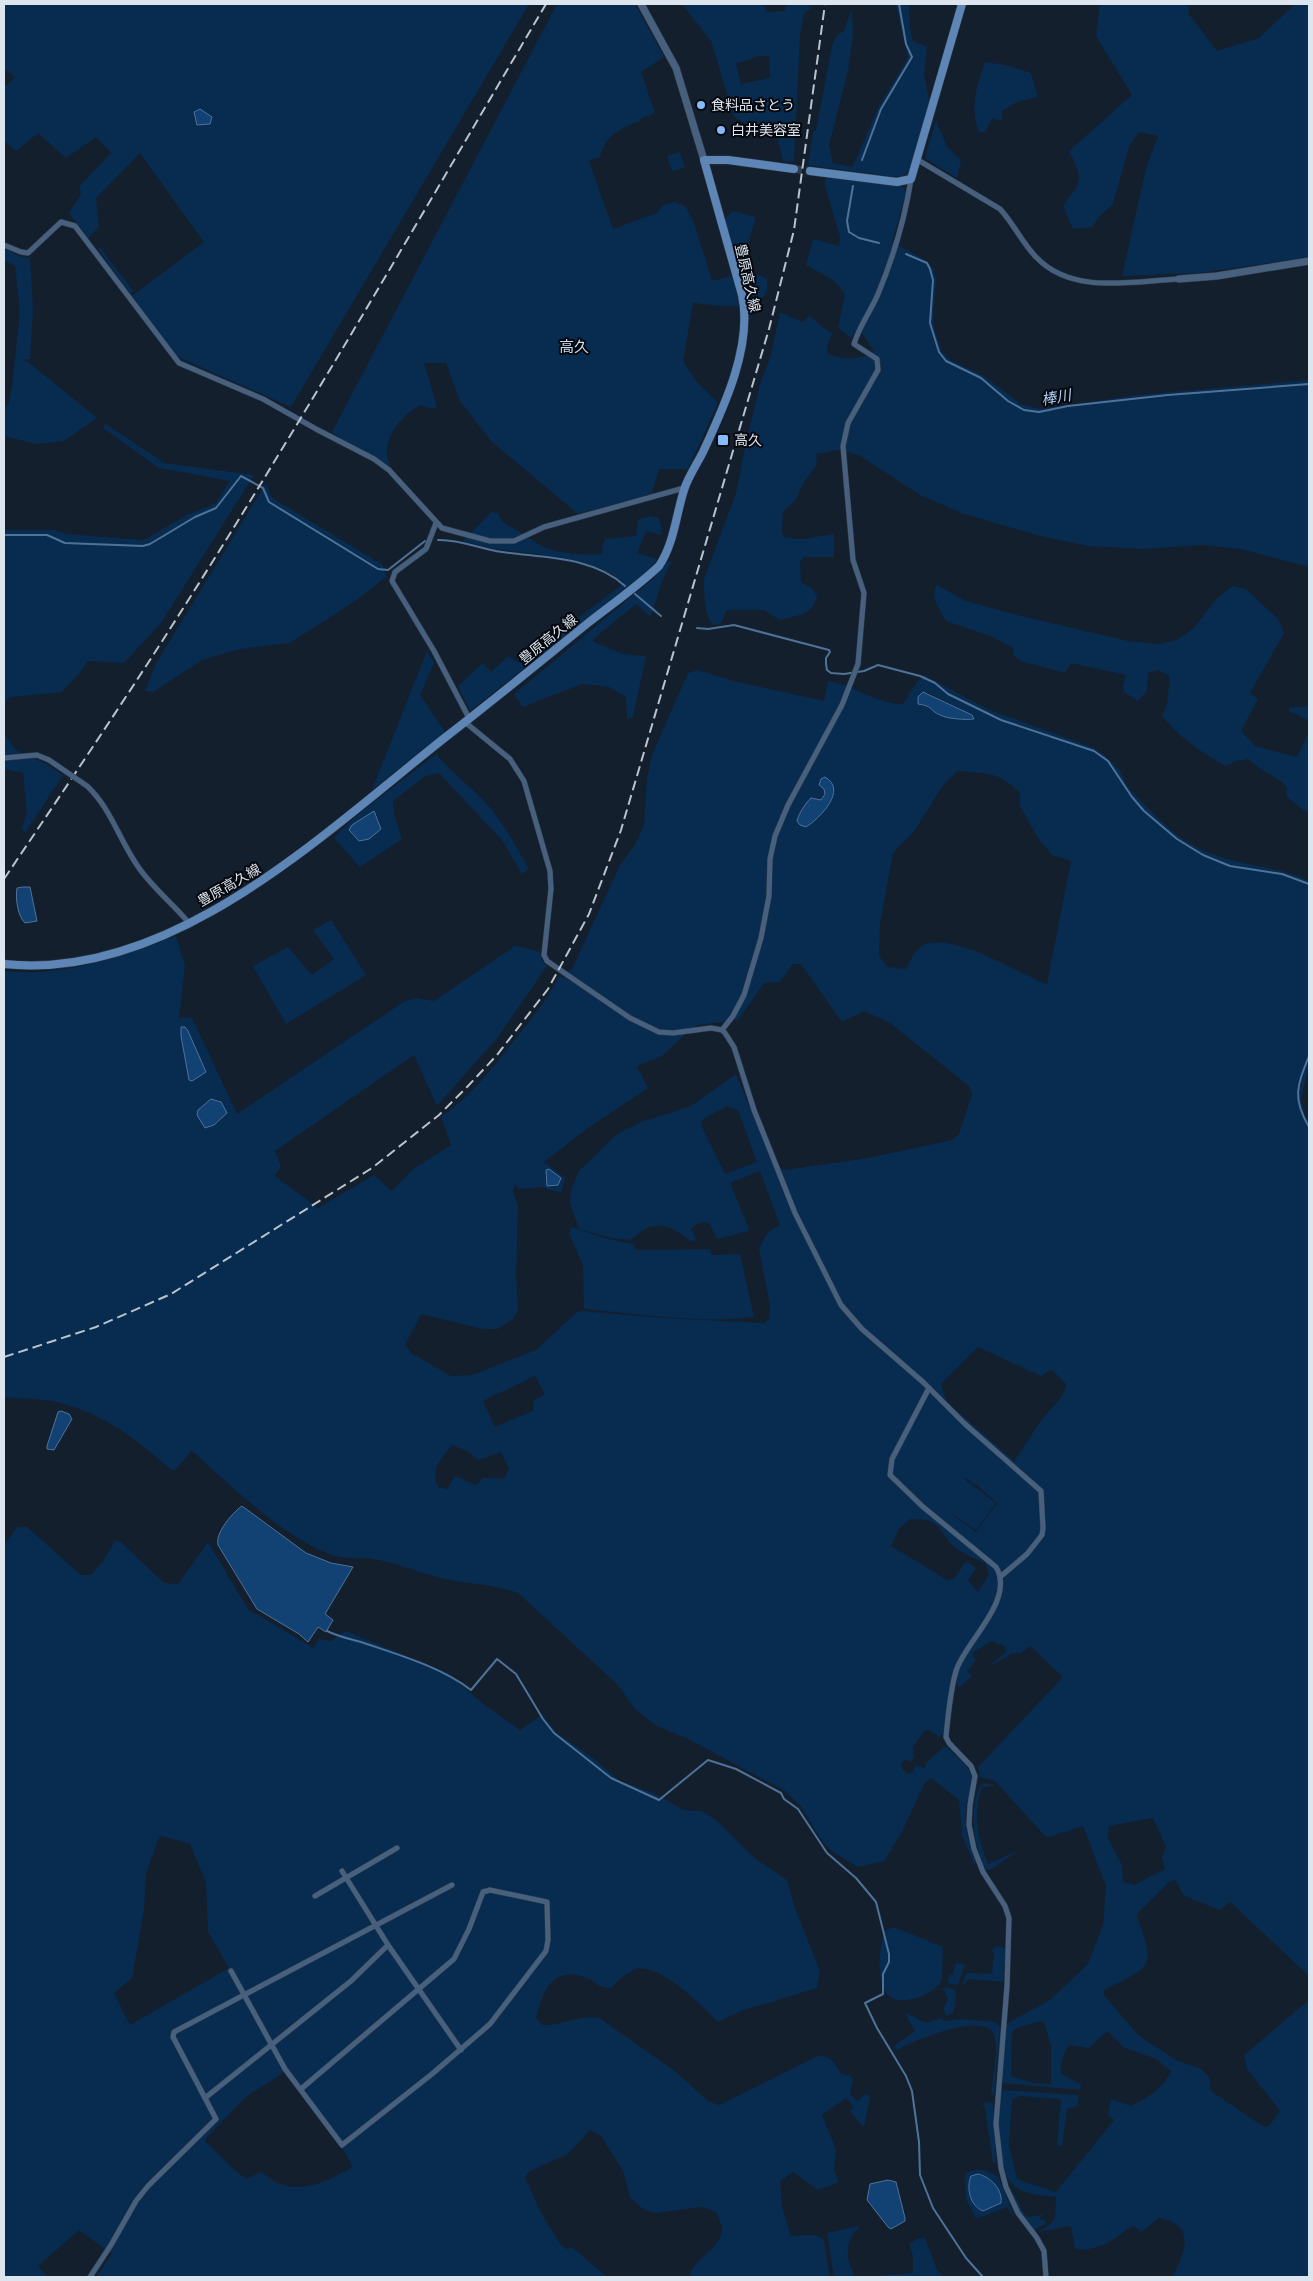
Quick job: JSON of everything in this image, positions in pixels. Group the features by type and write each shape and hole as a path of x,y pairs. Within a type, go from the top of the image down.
{"main road":[{"path":"810,171 897,182 911,179 962,4"},
{"path":"704,160 728,160 794,169"},
{"name":"豊原高久線","path":"4,964 50,966 102,958 136,946 189,922 246,892 330,833 659,566 670,546 684,488 717,420 731,383 743,342 746,317 742,295 704,160"}],"street":[{"path":"641,4 676,68 704,160"},
{"path":"918,160 1000,209 1010,219 1036,257 1066,278 1100,282 1179,279 1217,276 1309,261"},
{"path":"722,1030 733,1016 744,995 761,938 768,906 770,859 775,836 788,805 824,741 857,667 864,594 855,570 850,538 843,454 844,435 848,423 878,370 877,359 854,344 877,296 891,257 906,205 911,179"},
{"path":"4,245 28,253 62,222 75,226 179,363 263,399 374,459 389,470 436,523 450,532 490,541 514,541 544,527 684,488"},
{"path":"436,523 426,549 395,572 392,581 434,651 468,721 510,760 524,781 550,871 551,889 544,955 546,961 630,1018 659,1032 673,1033 712,1028 722,1030 734,1047 754,1110 796,1213 837,1299 852,1320 929,1388 965,1424 1037,1487 1043,1495 1044,1528 1042,1535 1027,1554 1000,1576"},
{"path":"4,758 37,755 49,760 87,786 97,795 104,806 139,868 189,922"},
{"path":"929,1388 892,1459 890,1475 922,1506 996,1567 1000,1576 999,1590 990,1616 956,1670 946,1737 949,1743 971,1766 975,1776 969,1825 974,1849 984,1872 1006,1906 1009,1918 1007,1986 996,2124 1001,2168 1006,2187 1018,2213 1037,2238 1044,2252 1046,2277"},
{"path":"315,1896 397,1848"},
{"path":"342,1870 388,1945 461,2050"},
{"path":"90,2277 142,2194 216,2119 173,2037 174,2032 452,1885"},
{"path":"231,1971 286,2068 301,2089 342,2145 461,2050 490,2024 546,1951 548,1940 546,1902 490,1890 483,1892 469,1929 454,1958 301,2089"},
{"path":"205,2098 351,1981 388,1945"}],"shaded area":[{"path":"4,4 529,4 291,407 176,356 132,296 204,242 140,153 96,198 99,227 88,238 69,213 81,194 79,187 111,153 96,137 66,158 38,133 16,151 4,141 4,87 15,78 4,68"},
{"path":"557,4 635,4 664,57 641,72 655,113 614,134 602,150 600,157 589,161 613,229 656,213 663,205 675,202 686,207 694,223 712,280 716,280 738,274 724,220 733,211 756,217 748,244 748,264 750,271 767,279 766,291 761,299 752,303 741,306 728,306 693,303 683,361 696,381 718,403 688,469 659,469 652,494 578,514 491,441 460,401 446,363 424,363 437,407 431,409 421,405 409,412 398,423 388,443 387,454 390,466 376,464 332,432"},
{"path":"682,4 763,4 767,12 784,11 787,4 805,4 812,8 804,13 800,36 794,162 783,161 776,133 767,129 758,130 734,117 711,41","holes":["759,56 769,56 770,78 741,84 736,64"]},
{"path":"896,4 909,4 910,28 913,41 927,47 924,74 930,105 910,168 906,175 894,177 808,165 813,132 816,130 832,46 837,35 844,31 852,8 853,35 848,71 829,145 833,163 852,167 854,164 879,106 908,58"},
{"path":"1100,4 1189,4 1188,13 1217,51 1259,38 1295,4 1309,4 1309,257 1199,273 1122,276 1146,168 1158,136 1139,132 1130,144 1113,204 1092,227 1073,229 1063,206 1074,191 1079,180 1077,169 1069,151 1132,95 1096,36"},
{"path":"985,62 1006,65 1031,73 1038,97 1017,102 1002,111 1002,121 992,118 985,132 979,132 974,106"},
{"path":"200,109 212,117 210,124 197,125 194,112"},
{"path":"936,120 947,147 961,160 957,178 925,158"},
{"path":"680,152 685,167 672,171 667,156"},
{"path":"827,176 903,187 906,193 892,242 927,261 934,269 936,281 933,314 934,328 942,352 950,360 984,376 1021,404 1040,409 1139,395 1309,380 1309,567 1241,549 1203,545 1143,549 1088,546 1040,536 964,514 920,495 859,455 838,450 816,454 817,465 804,482 796,499 783,512 782,532 784,537 801,539 834,534 834,557 804,557 800,562 801,582 813,589 817,597 812,608 803,614 780,620 764,610 727,610 721,623 713,625 706,609 704,579 736,493 760,384 771,355 780,312 803,322 809,316 832,334 827,346 828,354 852,358 874,351 862,333 855,331 851,338 838,328 845,294 833,280 806,265 813,239 839,246 840,237 824,182"},
{"path":"100,247 134,292 130,293 98,249"},
{"path":"4,248 19,256 30,258 33,311 30,359 20,360 27,361 97,418 64,441 36,444 4,436 4,410 9,403 12,386 20,312 15,266 4,260"},
{"path":"106,424 164,463 254,475 161,623 124,663 87,661 82,670 62,692 12,697 4,702 4,530 55,530 66,534 144,540 187,515 216,503 230,481 159,468 103,428"},
{"path":"266,483 272,498 383,565 386,577 355,601 290,643 240,649 202,660 153,692 145,691 155,665"},
{"path":"491,512 498,513 507,525 541,546 573,554 602,554 605,539 636,536 638,520 650,516 659,518 662,530 661,535 646,531 637,553 657,559 650,569 470,711 458,686 483,663 491,672 508,656 519,663 624,583 599,568 584,563 550,556 494,549 463,541"},
{"path":"668,561 671,562 661,584 651,617 636,604 593,639 594,642 623,654 646,656 633,717 627,719 626,697 609,687 582,684 523,707 514,694 654,578"},
{"path":"937,585 966,601 1017,615 1128,641 1159,644 1177,640 1194,628 1217,598 1233,586 1246,589 1278,619 1284,633 1250,693 1258,699 1241,731 1255,746 1297,757 1309,732 1309,812 1303,810 1286,796 1287,787 1283,783 1249,759 1225,766 1191,744 1176,731 1162,716 1167,704 1170,676 1158,670 1148,673 1147,691 1138,701 1124,692 1123,685 1126,675 1071,663 1065,673 1021,661 1014,656 1013,648 993,637 946,621 938,608 934,594"},
{"path":"427,651 434,663 420,695 445,732 372,790"},
{"path":"698,670 733,681 824,701 828,681 847,686 874,698 903,704 916,683 924,675 987,709 1094,748 1114,764 1129,788 1152,812 1176,834 1192,845 1225,858 1292,874 1309,881 1309,1065 1301,1099 1305,1116 1309,1122 1309,1976 1230,1902 1220,1910 1184,1896 1175,1880 1169,1882 1138,1913 1137,1917 1147,1947 1148,1957 1146,1964 1132,1976 1104,1990 1104,1995 1138,2035 1176,2060 1201,2069 1209,2077 1211,2091 1264,2127 1269,2126 1280,2111 1247,2069 1244,2055 1309,2000 1309,2277 1172,2277 1181,2259 1185,2241 1179,2227 1171,2221 1159,2218 1141,2232 1134,2226 1103,2245 1091,2249 1075,2248 1071,2227 1069,2226 1039,2232 1051,2224 1055,2217 1056,2197 1033,2194 1016,2188 1008,2177 1001,2153 998,2124 998,2110 1002,2090 1077,2095 1079,2098 1076,2107 1067,2109 1062,2146 1057,2146 1061,2099 1019,2096 1012,2100 1009,2146 1017,2179 1056,2192 1114,2120 1108,2115 1111,2099 1131,2106 1160,2087 1171,2071 1156,2059 1123,2047 1110,2033 1106,2032 1089,2048 1069,2045 1065,2051 1061,2063 1061,2074 1081,2084 1080,2090 1001,2083 1006,2024 1050,2000 1088,1964 1103,1925 1106,1886 1083,1826 1049,1837 1045,1836 995,1781 980,1777 978,1767 1063,1677 1030,1646 1021,1653 1013,1653 992,1665 1006,1652 1006,1647 992,1641 972,1653 976,1660 967,1671 972,1676 960,1687 957,1686 958,1671 954,1676 943,1734 940,1737 929,1730 924,1731 913,1747 914,1757 911,1762 905,1759 901,1765 908,1774 912,1773 916,1765 924,1768 927,1762 945,1746 968,1769 971,1774 972,1784 966,1809 967,1833 976,1863 975,1866 962,1835 959,1800 931,1778 924,1784 902,1832 884,1861 858,1867 833,1852 823,1842 800,1805 784,1790 688,1739 657,1726 635,1709 617,1684 518,1593 440,1578 374,1559 344,1558 332,1555 314,1547 277,1524 192,1451 175,1470 171,1470 133,1439 92,1414 54,1401 4,1397 4,971 48,971 91,964 176,936 185,966 179,1018 192,1018 237,1114 405,1001 416,998 434,1001 515,946 543,954 541,960 547,966 498,1037 437,1106 414,1055 275,1151 281,1166 275,1176 318,1208 374,1175 392,1191 413,1169 451,1145 441,1117 481,1081 539,1009 559,976 564,978 573,967 620,865 636,843 644,825 647,778 652,755 688,673","holes":["927,692 972,715 974,719 947,717 940,715 929,707 918,704 918,697","957,771 992,775 1013,786 1020,793 1020,806 1038,838 1052,855 1071,861 1047,984 981,954 945,943 930,943 918,949 906,969 887,967 879,956 880,924 893,853 915,830 942,787","824,789 834,795 823,812 819,814 821,800 825,794","793,964 801,964 842,1022 864,1011 890,1023 969,1086 972,1094 959,1134 952,1140 868,1158 784,1170 773,1164 736,1074 691,1106 641,1122 617,1134 579,1171 571,1190 570,1203 579,1229 611,1238 630,1240 643,1230 662,1226 677,1231 690,1241 697,1240 691,1229 697,1224 704,1222 709,1223 717,1239 749,1231 730,1183 760,1171 780,1225 768,1232 759,1249 770,1305 769,1319 764,1323 664,1318 581,1311 576,1313 536,1350 472,1375 451,1376 411,1353 405,1345 421,1314 483,1329 497,1329 513,1319 518,1310 516,1276 518,1206 513,1191 515,1184 519,1189 542,1187 561,1193 565,1178 544,1162 588,1128 648,1088 637,1066 662,1056 697,1025 738,1020 764,983 780,982","727,1106 738,1110 757,1162 725,1174 701,1125 702,1120","978,1347 1041,1376 1052,1370 1066,1384 1063,1395 1040,1422 1014,1461 946,1401 941,1384","535,1376 545,1394 533,1401 534,1410 495,1427 483,1401","452,1445 469,1452 478,1460 501,1452 509,1469 504,1478 483,1478 476,1485 455,1476 447,1489 438,1487 436,1480 436,1469 440,1460","964,1479 979,1487 997,1503 976,1532 942,1507 976,1530 996,1503","910,1519 934,1523 957,1549 985,1563 989,1574 978,1592 968,1580 976,1568 966,1561 954,1579 947,1580 891,1546 899,1529","1153,1818 1166,1847 1162,1857 1165,1869 1134,1885 1123,1882 1122,1865 1108,1838 1109,1826","1044,2022 1051,2046 1051,2084 1034,2083 1011,2076 1012,2033 1016,2028"]},
{"path":"923,692 972,715 974,719 943,716 929,707 918,704 918,697"},
{"path":"1309,706 1309,725 1308,720 1289,711 1289,708"},
{"path":"4,733 16,750 46,764 63,775 25,833 22,828 27,812 23,773 4,769"},
{"path":"436,754 492,811 529,869 522,874 502,840 439,773 425,776 393,801 394,814 402,839 360,867 334,838 355,817","holes":["374,811 381,824 354,837 349,830 352,825"]},
{"path":"825,777 834,789 829,804 812,823 806,827 800,825 797,821 811,798 821,800 825,794 824,789 819,785 821,779"},
{"path":"374,811 381,829 369,839 359,841 349,830 352,825"},
{"path":"30,887 37,921 25,923 21,916 16,892 17,888"},
{"path":"331,920 366,975 286,1024 253,966 288,947 312,975 334,959 313,930"},
{"path":"181,1027 185,1027 188,1031 206,1072 192,1081 189,1080"},
{"path":"211,1099 221,1102 227,1113 214,1125 205,1128 197,1115 198,1110"},
{"path":"549,1169 561,1178 558,1185 547,1186 546,1170"},
{"path":"571,1227 608,1239 633,1244 636,1250 710,1249 712,1255 740,1254 754,1317 691,1319 584,1309 583,1265 569,1234"},
{"path":"61,1411 69,1414 72,1419 54,1450 47,1449 58,1412"},
{"path":"242,1506 306,1553 331,1563 353,1567 325,1614 333,1620 326,1632 318,1627 308,1642 299,1634 257,1609 218,1545 222,1529 229,1518"},
{"path":"17,1527 27,1527 81,1575 91,1575 103,1561 115,1541 121,1542 164,1583 178,1584 208,1542 248,1609 313,1648 319,1639 331,1641 346,1631 448,1673 482,1703 520,1730 542,1715 557,1733 594,1759 620,1781 653,1793 684,1810 702,1811 716,1820 753,1857 787,1880 795,1908 820,1971 817,1988 741,2011 718,2022 669,1979 647,1969 637,1969 630,1972 611,1988 599,1986 587,1978 566,1975 551,1983 546,1990 536,2018 542,2025 550,2025 591,2017 599,2018 675,2071 708,2101 719,2105 818,2056 830,2059 841,2074 850,2076 853,2079 850,2095 858,2101 865,2094 870,2096 864,2128 850,2111 854,2107 846,2098 822,2115 836,2150 834,2171 839,2182 818,2190 793,2172 780,2181 782,2207 791,2236 813,2235 824,2240 830,2277 689,2277 696,2264 713,2247 721,2235 722,2228 716,2212 702,2207 657,2213 644,2210 630,2197 623,2171 601,2136 590,2130 568,2154 530,2171 525,2177 540,2211 561,2245 566,2249 572,2247 607,2277 96,2277 112,2254 79,2230 38,2266 48,2277 4,2277 4,1546","holes":["162,1836 190,1844 206,1882 208,1932 229,1968 130,2025 114,1993 132,1978 144,1910 146,1874 159,1837","285,2072 348,2157 351,2168 326,2181 299,2187 280,2184 261,2172 246,2179 204,2140 247,2096"]},
{"path":"986,1783 996,1786 982,1787 977,1807 979,1836 988,1864 1045,1839 1018,1851 990,1870 986,1869 983,1864 975,1835 973,1815 980,1785"},
{"path":"894,1927 943,1947 942,1979 934,1989 920,1997 898,2000 892,1998 883,1986 880,1966 881,1945 886,1930"},
{"path":"999,1946 1006,1949 1003,1982 970,1979 964,1985 962,1984 966,1974 969,1973 992,1974 994,1953 992,1951 993,1948"},
{"path":"956,1963 966,1965 958,1985 948,1983 949,1975 953,1974"},
{"path":"945,1987 956,1990 954,2012 946,2016 943,2008 948,2000 945,1991 942,1990"},
{"path":"907,2013 926,2023 942,2018 944,2021 960,2019 996,2022 1000,2027 994,2094 991,2096 996,2056 995,2041 994,2035 988,2028 977,2026 947,2030 897,2050 894,2046 915,2031 905,2014"},
{"path":"985,2102 993,2103 996,2161 993,2164 985,2107 982,2104"},
{"path":"984,2170 998,2176 1015,2219 1007,2207 976,2219 966,2199 965,2173","holes":["984,2175 996,2186 1000,2203 983,2211 973,2204"]},
{"path":"978,2174 992,2181 998,2189 1001,2198 1001,2203 983,2211 972,2201 969,2191 971,2176"},
{"path":"888,2180 896,2182 905,2218 905,2221 891,2229 867,2200 870,2184"},
{"path":"1009,2185 1025,2215 1029,2217 1042,2215 1044,2216 1040,2217 1040,2220 1045,2220 1045,2224 1034,2230 1017,2207"},
{"path":"858,2226 859,2230 855,2231 848,2248 850,2265 855,2277 834,2277 827,2233"},
{"path":"925,2238 937,2270 944,2277 860,2277 913,2273 913,2256 909,2244 917,2239"}],"waterway":[{"name":"棒川","path":"862,160 881,109 912,57 906,44 899,4"},
{"name":"棒川","path":"853,186 847,221 849,232 859,238 879,243"},
{"name":"棒川","path":"906,254 927,263 930,269 933,280 930,323 939,352 946,361 981,378 1008,401 1024,410 1039,412 1068,406 1168,395 1309,384"},
{"path":"4,535 47,535 65,543 143,546 150,544 195,517 216,508 241,476 263,488 269,502 378,569 388,570 425,541"},
{"path":"438,540 454,541 494,551 567,560 598,569 612,576 625,586"},
{"path":"635,594 661,616"},
{"path":"697,628 708,629 734,625 829,650 826,664 827,670 831,673 844,674 864,671 878,665 920,676 935,683 948,694 1001,720 1094,751 1108,761 1132,797 1144,811 1177,839 1203,855 1230,866 1282,874 1309,884"},
{"path":"1309,1056 1298,1092 1300,1108 1309,1127"},
{"path":"327,1631 419,1662 447,1675 471,1690 497,1659 516,1674 543,1719 554,1733 611,1778 659,1800 708,1760 736,1769 781,1793 784,1799 798,1809 827,1853 856,1878 876,1902 889,1954 889,1962 883,1974 883,1994 865,2003 877,2028 906,2076 912,2091 919,2142 920,2175 933,2208 966,2258 983,2277"}],"tunnel":[{"path":"794,169 810,171"}],"railway":[{"path":"4,879 140,676 259,487 356,327 546,4"},
{"path":"4,1357 96,1327 171,1294 372,1168 439,1115 468,1086 497,1055 548,989 589,914 621,830 769,329 794,230 825,4"}],"place":[{"name":"食料品さとう","path":"701,105"},
{"name":"白井美容室","path":"721,130"},
{"name":"高久","path":"723,440"}],"district":[{"name":"高久","path":"574,346"}]}
